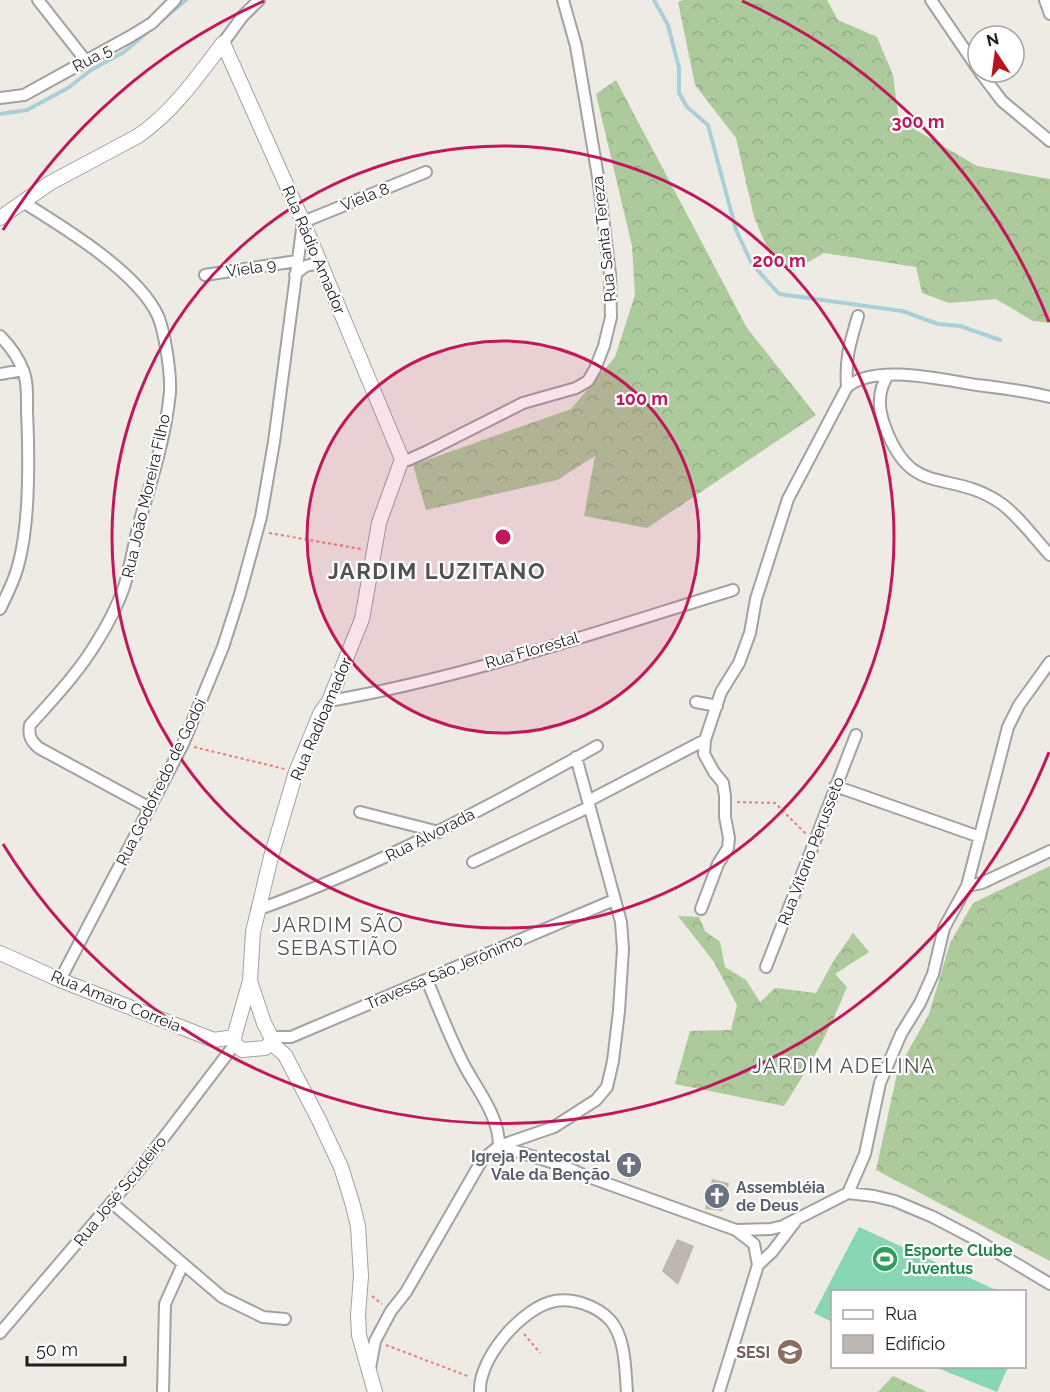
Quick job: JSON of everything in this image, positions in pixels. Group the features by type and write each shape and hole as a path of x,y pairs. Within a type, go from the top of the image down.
{"street":[{"path":"38,0 86,61"},
{"path":"0,218 50,183 151,127 194,81 242,17 259,0"},
{"name":"Rua Santa Tereza","path":"402,459 408,460 523,403 576,388 588,381 604,346 611,317 610,274 582,76 576,46 562,0"},
{"path":"931,0 966,52"},
{"path":"1045,0 1050,14"},
{"name":"Rua 5","path":"0,98 24,94 131,36 152,23 169,3"},
{"name":"Rua Rádio Amador","path":"223,43 303,222 402,459"},
{"path":"989,84 1002,100 1050,141"},
{"name":"Viela 8","path":"303,222 426,172"},
{"name":"Rua João Moreira Filho","path":"23,202 97,250 147,298 158,316 169,367 170,391 162,441 124,588 99,638 78,672 30,725 28,732 32,741 39,748 150,808"},
{"name":"Rua Godofredo de Godoi","path":"60,980 183,744 223,646 240,594 258,531 274,442 303,222"},
{"name":"Viela 9","path":"205,275 297,261"},
{"path":"295,275 310,263 321,265"},
{"path":"847,387 848,348 858,316"},
{"path":"0,336 10,346 23,370 27,391 28,441 24,531 18,565 0,609"},
{"path":"0,374 23,370"},
{"path":"888,375 882,385 881,414 888,436 907,466 928,478 986,494 1001,503 1050,555"},
{"path":"701,909 718,864 728,848 723,783 704,754 705,740 721,692 739,663 746,643 756,599 788,500 847,387 855,380 888,375 918,375 1026,391 1050,397"},
{"name":"Rua Radioamador","path":"235,1037 250,981 250,957 257,910 296,772 321,712 329,701 362,619 379,523 402,459"},
{"name":"Rua Florestal","path":"329,701 408,685 550,646 733,590"},
{"path":"848,1193 865,1154 880,1083 901,1034 920,1003 933,974 945,928 967,886 1008,727 1019,705 1050,662"},
{"path":"696,702 717,706"},
{"name":"Rua Vitorio Perusseto","path":"766,967 856,735"},
{"path":"474,862 589,804 705,740"},
{"name":"Rua Alvorada","path":"257,910 353,872 439,832 597,746"},
{"path":"370,1368 375,1341 482,1160 499,1146 554,1127 596,1100 607,1087 613,1061 619,1011 623,949 621,922 576,757"},
{"path":"835,786 980,837"},
{"path":"360,812 439,832"},
{"path":"967,886 982,883 1050,851"},
{"name":"Travessa São Jerônimo","path":"271,1040 291,1036 614,900"},
{"name":"Rua Amaro Correia","path":"0,952 60,980 214,1040 235,1037"},
{"path":"427,980 462,1062 495,1120 499,1146"},
{"name":"Rua Radioamador","path":"250,981 264,1023"},
{"path":"271,1040 264,1048 251,1051 242,1050 235,1037 247,1020 254,1019 264,1023 271,1040 285,1054 341,1167 358,1226 359,1335 375,1392"},
{"name":"Rua José Scudeiro","path":"0,1333 139,1170 235,1037"},
{"path":"499,1146 564,1166 736,1230 754,1244 758,1265 719,1392"},
{"path":"736,1230 771,1229 796,1221 848,1193 874,1196 895,1201 933,1217 1050,1284"},
{"path":"112,1203 222,1297 263,1317 285,1319"},
{"path":"758,1265 772,1252 796,1221"},
{"path":"163,1392 165,1305 183,1264"},
{"path":"480,1386 484,1367 501,1339 541,1306 554,1301 567,1300 581,1302 611,1321 619,1338 624,1358 627,1392"}],"path":[{"path":"258,531 373,550"},
{"path":"183,744 296,772"},
{"path":"725,801 775,803 814,842"},
{"path":"360,1287 392,1311"},
{"path":"516,1325 540,1353"},
{"path":"375,1341 480,1386"}],"green space":[{"path":"683,0 827,0 838,20 877,37 893,75 899,120 977,166 1050,179 1050,323 1033,321 996,299 949,303 922,293 916,267 824,253 794,270 771,257 754,217 736,138 695,85 678,2"},
{"path":"616,80 747,328 816,415 647,528 584,516 595,456 557,480 426,510 413,465 571,409 615,357 635,295 632,246 596,94"},
{"path":"1050,866 1050,1261 876,1170 898,1069 929,1014 950,943 973,903"},
{"path":"678,916 699,917 705,931 720,942 725,967 746,980 760,1002 775,988 816,993 834,960 853,933 869,952 835,974 847,987 818,1048 784,1106 675,1084 690,1031 731,1030 737,1005 714,962"},
{"name":"Esporte Clube Juventus","path":"859,1227 996,1290 831,1290 831,1322 814,1313"},
{"path":"937,1368 1007,1368 997,1392"},
{"path":"893,1376 927,1392 878,1392"}],"building":[{"name":"Igreja Pentecostal Vale da Benção","path":"627,1152 637,1157 631,1180 620,1175"},
{"name":"Assembléia de Deus","path":"712,1179 729,1183 722,1211 705,1209"},
{"path":"677,1239 694,1246 678,1285 662,1271"}],"waterway":[{"path":"162,20 186,0"},
{"path":"654,0 668,25 679,68 679,93 687,107 708,125 736,230 752,264 779,294 902,311 938,324 960,326 1000,340"},
{"path":"0,114 27,110 68,88 91,70 124,52 151,29"}],"place":[{"name":"Igreja Pentecostal Vale da Benção","path":"629,1165"},
{"name":"Assembléia de Deus","path":"717,1196"},
{"name":"Esporte Clube Juventus","path":"885,1259"},
{"name":"SESI","path":"790,1352"}],"district":[{"name":"JARDIM LUZITANO","path":"437,571"},
{"name":"JARDIM SÃO SEBASTIÃO","path":"338,936"},
{"name":"JARDIM ADELINA","path":"844,1066"}]}
